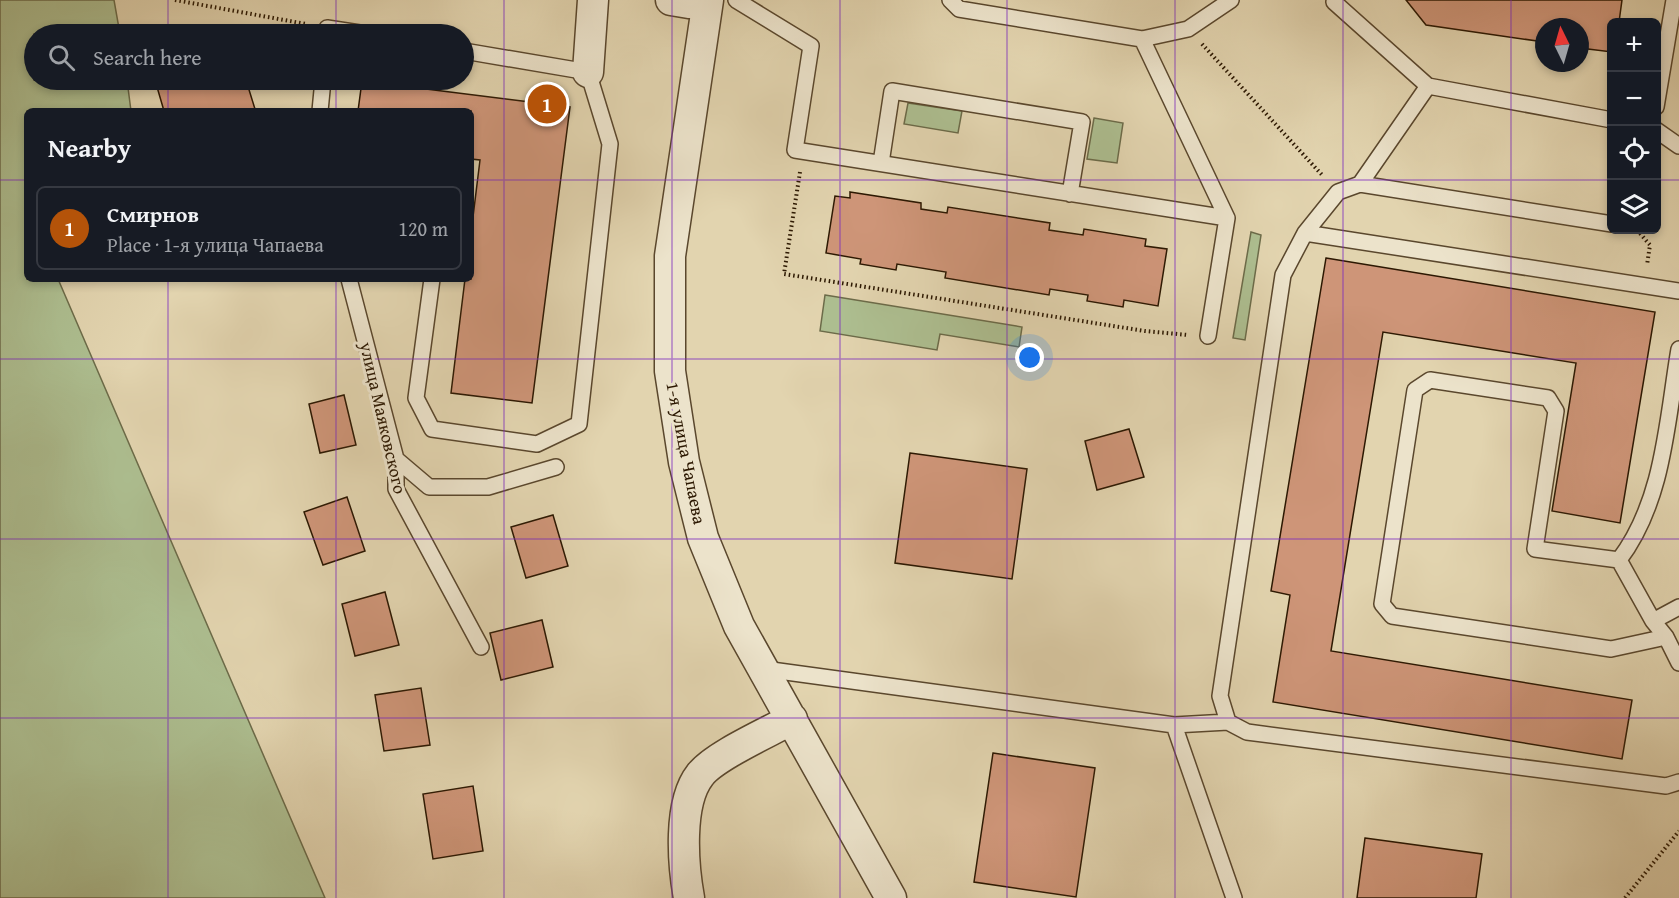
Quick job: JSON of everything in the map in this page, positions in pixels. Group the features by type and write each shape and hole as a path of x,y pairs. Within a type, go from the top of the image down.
{"street":[{"path":"588,72 593,0"},
{"path":"671,0 689,3 695,0"},
{"name":"1-я улица Чапаева","path":"708,0 670,256 670,372 677,426 696,518 720,583 746,640 891,898"},
{"path":"689,898 684,851 687,805 700,775 726,756 792,719"}],"lane":[{"path":"736,0 811,46 795,150 1227,219"},
{"path":"950,0 959,9 1142,39 1188,29 1231,0"},
{"path":"1661,77 1674,0"},
{"path":"1330,1 1428,86 1607,119"},
{"path":"1142,39 1227,219 1208,336"},
{"path":"432,282 416,398 432,429 537,444 579,424 610,144 588,72 474,53"},
{"path":"1360,184 1428,86"},
{"path":"320,108 322,90"},
{"path":"881,163 892,91 1082,122 1070,194"},
{"path":"1661,129 1679,130"},
{"path":"1661,133 1679,146"},
{"path":"1228,722 1220,696 1283,275 1305,233 1338,192 1360,184 1607,223"},
{"path":"1305,233 1679,291"},
{"name":"улица Маяковского","path":"350,282 396,459 396,489 482,647"},
{"path":"1619,560 1632,543 1655,490 1679,349"},
{"path":"1619,560 1535,549 1556,411 1548,399 1430,380 1415,390 1382,604 1392,616 1611,649 1666,637"},
{"path":"396,459 429,487 488,487 556,467"},
{"path":"1619,560 1653,621 1666,637 1679,663"},
{"path":"1653,621 1679,607"},
{"path":"764,669 1174,725 1228,722 1247,732 1666,786 1679,782"},
{"path":"1174,725 1234,898"}],"path":[{"path":"175,0 293,24"},
{"path":"1188,29 1338,192"},
{"path":"804,151 784,274 1145,332 1208,336"},
{"path":"1640,234 1650,245 1644,286"},
{"path":"1624,898 1679,831"}],"green space":[{"path":"0,0 114,0 118,24 24,24 24,90 128,90 131,108 24,108 24,282 59,282 325,898 0,898"},
{"path":"908,103 962,111 958,133 904,124"},
{"path":"1094,118 1123,123 1117,163 1087,159"},
{"path":"1251,232 1261,235 1245,340 1233,338"},
{"path":"825,295 1022,327 1019,347 940,334 937,350 820,331"}],"building":[{"path":"1406,0 1622,0 1620,18 1607,18 1607,51 1589,49 1589,18 1535,18 1535,41 1426,25"},
{"path":"158,90 249,90 255,108 163,108"},
{"path":"361,90 434,90 570,107 532,403 451,393 465,282 474,282 474,209 480,160 474,159 474,108 358,108"},
{"path":"850,192 921,203 921,209 947,213 948,207 1050,223 1049,230 1083,235 1084,229 1146,239 1145,246 1167,249 1158,306 1124,300 1123,307 1087,301 1088,295 1050,289 1049,295 945,278 946,272 897,264 896,270 860,264 861,259 826,253 835,196 850,198"},
{"path":"1326,258 1655,312 1620,523 1552,511 1576,363 1383,332 1331,651 1632,700 1622,759 1273,702 1290,595 1271,591"},
{"path":"344,395 356,445 320,453 309,404"},
{"path":"1129,429 1144,477 1097,490 1085,441"},
{"path":"910,453 1027,469 1012,579 895,563"},
{"path":"347,497 365,551 323,565 304,512"},
{"path":"553,515 568,566 526,578 511,527"},
{"path":"385,592 399,645 355,656 342,604"},
{"path":"542,620 553,667 501,680 490,633"},
{"path":"421,688 430,745 384,751 375,695"},
{"path":"993,753 1095,768 1076,897 974,882"},
{"path":"473,786 483,851 433,859 423,794"},
{"path":"1365,838 1482,854 1476,898 1357,898"}],"place":[{"name":"Смирнов","path":"547,104"}]}
